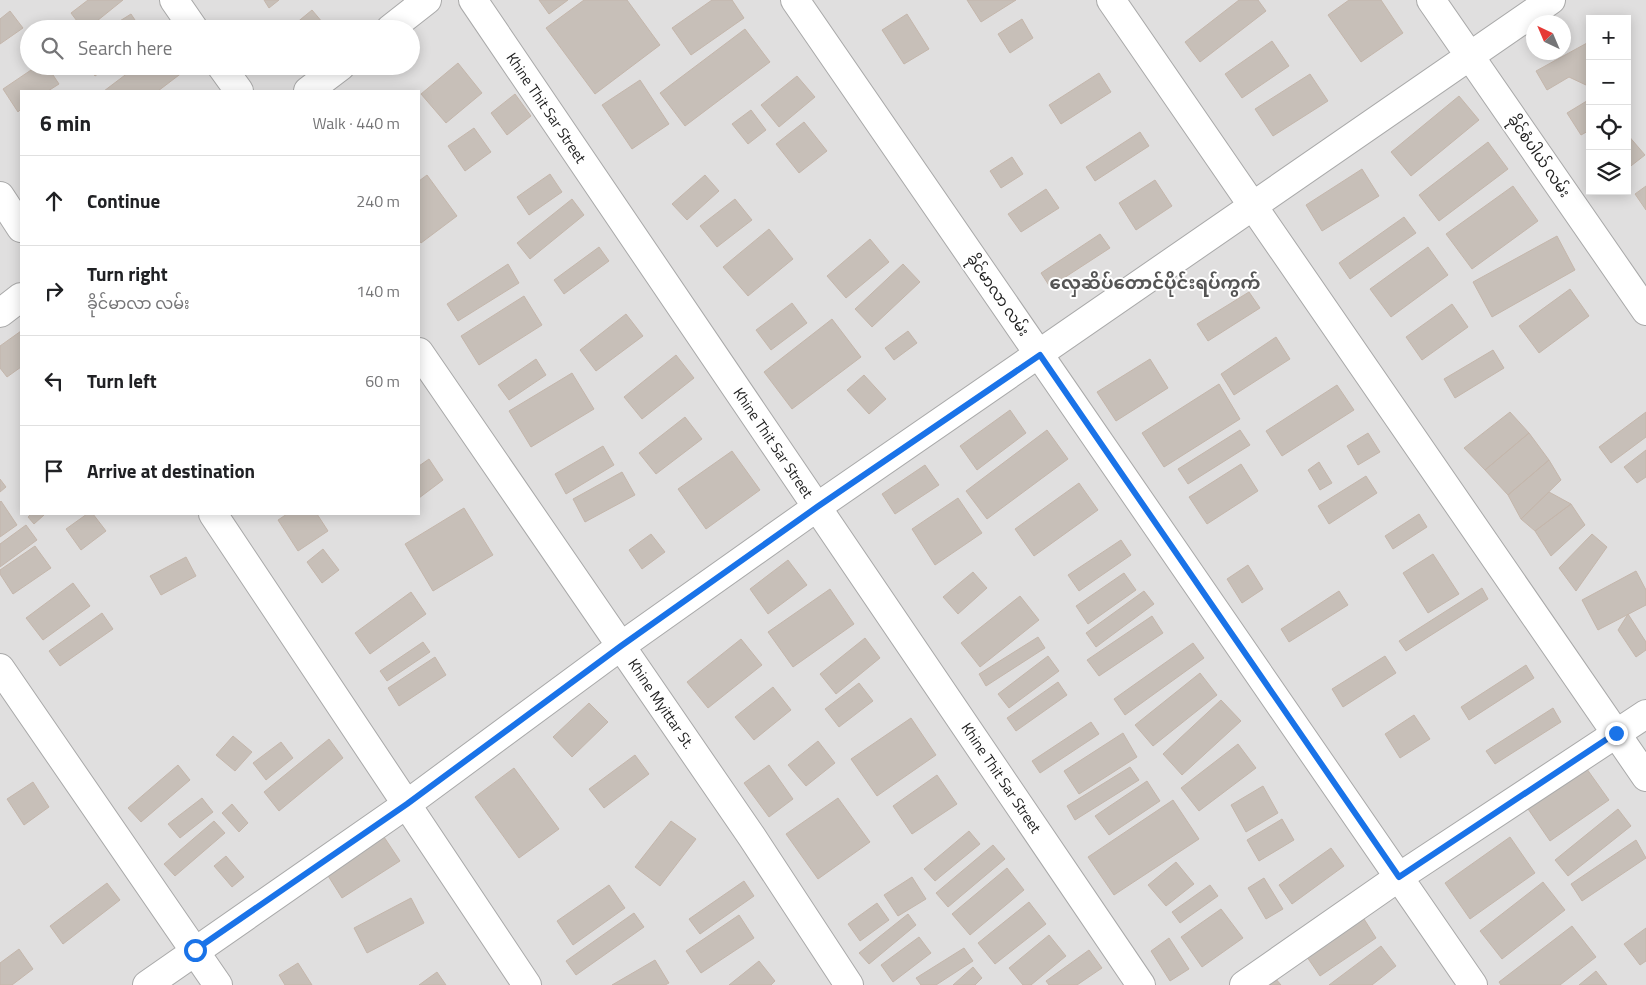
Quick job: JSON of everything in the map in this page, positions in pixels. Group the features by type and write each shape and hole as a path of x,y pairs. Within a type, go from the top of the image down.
{"street":[{"path":"174,0 188,20"},
{"path":"401,20 427,0"},
{"name":"Khine Thit Sar Street","path":"473,0 1141,985"},
{"name":"ခိုင်မာလာ လမ်း","path":"795,0 1473,985"},
{"path":"1112,0 1646,778"},
{"name":"ခိုင်စံပါယ် လမ်း","path":"1431,0 1646,312"},
{"path":"147,985 407,804 621,646 817,507 1040,355 1551,0"},
{"path":"227,75 238,90"},
{"path":"309,90 329,75"},
{"path":"0,196 20,226"},
{"path":"0,313 20,298"},
{"name":"Khine Myittar St.","path":"420,353 752,837 849,985"},
{"path":"214,515 527,985"},
{"path":"0,668 218,985"},
{"path":"1244,985 1399,877 1646,714"}],"shaded area":[{"path":"0,0 1646,0 1646,985 0,985"}],"building":[{"path":"88,0 123,0 98,20 76,20 71,13"},
{"path":"264,0 279,0 269,8"},
{"path":"539,0 568,0 549,14"},
{"path":"584,0 627,0 660,45 595,94 546,28"},
{"path":"712,0 732,0 744,18 691,55 672,28"},
{"path":"967,0 1016,0 981,22"},
{"path":"1239,0 1258,0 1266,11 1200,62 1185,42"},
{"path":"1349,0 1381,0 1403,33 1361,62 1328,15"},
{"path":"312,10 320,20 300,20"},
{"path":"10,11 20,24 20,30 0,44 0,19"},
{"path":"131,14 135,20 121,20"},
{"path":"907,14 929,49 904,64 882,30"},
{"path":"1022,19 1033,38 1010,53 998,34"},
{"path":"745,29 770,62 685,126 660,93"},
{"path":"1272,41 1289,66 1242,98 1225,74"},
{"path":"1586,44 1586,85 1569,77 1547,90 1536,71 1556,60 1571,60 1571,52"},
{"path":"458,63 482,93 446,123 421,94"},
{"path":"1099,73 1111,92 1061,124 1049,105"},
{"path":"1310,74 1328,101 1273,136 1255,109"},
{"path":"24,75 53,75 59,84 50,90 20,90 20,110 18,112 3,89"},
{"path":"125,75 179,75 159,90 105,90"},
{"path":"797,76 815,97 779,127 761,105"},
{"path":"640,80 669,124 632,149 602,105"},
{"path":"515,94 531,116 507,135 491,113"},
{"path":"1459,96 1479,120 1411,176 1391,152"},
{"path":"1586,101 1586,132 1581,135 1567,113"},
{"path":"751,110 766,130 748,144 732,124"},
{"path":"804,122 827,151 799,173 776,144"},
{"path":"474,128 491,152 465,171 448,146"},
{"path":"1140,132 1149,146 1095,181 1086,167"},
{"path":"1631,139 1645,155 1631,166"},
{"path":"1488,142 1508,169 1439,221 1419,195"},
{"path":"1012,157 1023,174 1001,188 990,171"},
{"path":"1362,169 1379,196 1322,231 1306,205"},
{"path":"550,174 562,192 529,215 517,197"},
{"path":"427,175 457,216 421,243 420,242 420,180"},
{"path":"705,175 719,191 687,220 672,204"},
{"path":"1155,180 1172,206 1136,230 1119,203"},
{"path":"1513,186 1538,221 1472,269 1446,234"},
{"path":"1646,186 1646,210 1635,194"},
{"path":"1046,189 1059,208 1021,232 1008,214"},
{"path":"572,199 584,215 530,259 517,243"},
{"path":"735,199 752,220 717,247 700,226"},
{"path":"1404,217 1416,233 1350,279 1339,263"},
{"path":"769,229 793,259 748,296 723,267"},
{"path":"1100,234 1110,248 1050,287 1041,273"},
{"path":"1557,236 1575,270 1492,317 1473,282"},
{"path":"870,239 889,262 846,298 827,276"},
{"path":"599,247 609,261 564,294 554,280"},
{"path":"1428,247 1448,275 1391,317 1370,289"},
{"path":"508,264 519,283 458,321 447,304"},
{"path":"903,264 920,282 872,327 855,309"},
{"path":"1570,289 1589,316 1539,353 1519,326"},
{"path":"1249,292 1260,308 1208,341 1197,324"},
{"path":"524,296 542,325 479,365 461,336"},
{"path":"792,303 807,323 771,350 756,330"},
{"path":"1452,304 1468,327 1422,360 1406,337"},
{"path":"626,314 643,336 596,371 580,350"},
{"path":"832,319 861,357 792,409 764,372"},
{"path":"908,331 917,343 894,360 885,348"},
{"path":"20,332 20,368 7,377 0,368 0,346"},
{"path":"1276,337 1290,359 1234,395 1221,374"},
{"path":"1493,350 1504,368 1455,398 1444,379"},
{"path":"676,355 694,378 642,419 624,397"},
{"path":"536,359 546,375 509,400 498,385"},
{"path":"1150,359 1168,388 1116,421 1097,392"},
{"path":"572,373 594,409 531,447 509,411"},
{"path":"864,375 886,399 869,414 847,390"},
{"path":"1219,384 1240,419 1164,467 1142,433"},
{"path":"1337,385 1354,410 1282,456 1266,431"},
{"path":"1010,410 1026,433 977,470 960,446"},
{"path":"1510,412 1529,433 1485,470 1464,448"},
{"path":"1646,412 1646,437 1611,463 1599,447"},
{"path":"685,417 702,439 656,474 639,453"},
{"path":"1047,430 1068,459 987,519 966,491"},
{"path":"1240,430 1250,445 1188,484 1178,469"},
{"path":"1368,433 1380,452 1358,465 1347,446"},
{"path":"1529,433 1549,460 1508,495 1485,470"},
{"path":"603,446 614,465 566,494 555,474"},
{"path":"1646,450 1646,477 1637,483 1624,467"},
{"path":"732,451 760,490 706,529 678,489"},
{"path":"429,459 443,480 420,497 420,465"},
{"path":"1549,460 1561,480 1521,519 1508,495"},
{"path":"1319,462 1332,483 1320,490 1308,470"},
{"path":"1241,464 1258,491 1207,524 1189,497"},
{"path":"925,465 939,485 895,514 882,494"},
{"path":"622,472 635,495 585,522 573,499"},
{"path":"1366,476 1377,493 1329,524 1318,506"},
{"path":"0,479 6,487 0,492"},
{"path":"1079,483 1098,510 1034,556 1015,529"},
{"path":"1549,492 1571,504 1535,531 1521,519"},
{"path":"958,498 982,533 935,565 912,529"},
{"path":"0,502 17,525 0,537"},
{"path":"1571,504 1585,525 1551,556 1535,531"},
{"path":"464,508 493,555 433,591 405,544"},
{"path":"1419,514 1427,527 1393,549 1385,536"},
{"path":"30,515 44,515 34,524 28,517"},
{"path":"86,515 94,515 106,531 81,550 66,529"},
{"path":"286,515 318,515 328,531 298,551 278,520"},
{"path":"26,525 37,540 0,567 0,544"},
{"path":"651,534 665,552 642,569 629,550"},
{"path":"1592,534 1607,547 1576,591 1559,568"},
{"path":"1121,540 1131,555 1079,591 1068,575"},
{"path":"35,546 51,568 13,594 0,574 0,570"},
{"path":"323,549 339,570 322,583 307,562"},
{"path":"1433,554 1459,594 1428,613 1403,573"},
{"path":"186,557 196,576 161,595 150,576"},
{"path":"788,560 807,585 768,614 750,589"},
{"path":"1248,565 1263,589 1242,603 1227,579"},
{"path":"1636,571 1646,590 1646,605 1598,630 1582,600"},
{"path":"973,572 987,588 958,614 943,597"},
{"path":"1124,573 1136,590 1088,624 1076,606"},
{"path":"73,583 90,606 43,640 26,618"},
{"path":"1482,588 1488,599 1406,651 1399,641"},
{"path":"830,589 854,624 793,667 768,632"},
{"path":"1144,591 1154,604 1096,647 1086,633"},
{"path":"1339,591 1348,605 1289,642 1281,629"},
{"path":"411,592 426,614 370,654 355,633"},
{"path":"1020,596 1039,620 980,667 961,643"},
{"path":"102,613 113,629 60,666 49,651"},
{"path":"1628,614 1646,642 1646,650 1636,657 1618,630"},
{"path":"1152,616 1163,633 1099,676 1087,660"},
{"path":"1038,637 1045,648 986,686 979,674"},
{"path":"865,638 880,658 836,694 820,674"},
{"path":"741,639 762,665 708,708 687,682"},
{"path":"423,642 430,652 387,681 380,671"},
{"path":"1193,643 1204,658 1125,715 1114,699"},
{"path":"1048,656 1059,671 1009,708 998,694"},
{"path":"1385,656 1396,673 1343,707 1332,689"},
{"path":"435,657 446,675 399,706 388,688"},
{"path":"1526,665 1534,678 1469,720 1461,707"},
{"path":"1200,673 1217,695 1153,746 1135,725"},
{"path":"1058,682 1067,695 1016,731 1007,718"},
{"path":"859,683 873,701 839,727 825,709"},
{"path":"773,687 791,710 754,740 735,717"},
{"path":"1221,700 1241,721 1182,775 1163,754"},
{"path":"589,703 608,722 572,757 553,737"},
{"path":"1553,708 1561,722 1495,764 1486,751"},
{"path":"1414,715 1430,739 1400,758 1385,734"},
{"path":"911,718 936,755 877,796 851,759"},
{"path":"1091,722 1099,734 1040,773 1032,761"},
{"path":"1123,733 1137,757 1079,794 1064,771"},
{"path":"233,736 252,752 235,771 216,755"},
{"path":"329,739 343,758 279,811 264,792"},
{"path":"818,741 835,763 806,786 788,765"},
{"path":"281,742 293,758 266,780 253,763"},
{"path":"1238,744 1256,768 1199,811 1181,788"},
{"path":"635,755 649,774 604,808 589,789"},
{"path":"178,765 190,780 141,822 128,808"},
{"path":"769,765 793,799 769,817 744,783"},
{"path":"1584,765 1609,800 1550,841 1526,806"},
{"path":"1130,767 1139,780 1075,820 1067,806"},
{"path":"514,768 559,829 519,858 475,797"},
{"path":"937,775 957,804 912,834 893,806"},
{"path":"1147,781 1160,801 1109,835 1095,816"},
{"path":"33,782 49,807 24,825 7,799"},
{"path":"1263,786 1278,813 1246,832 1231,805"},
{"path":"202,798 213,812 180,838 168,824"},
{"path":"838,798 870,842 818,879 786,834"},
{"path":"1173,800 1199,839 1114,895 1088,857"},
{"path":"232,804 248,823 239,832 222,813"},
{"path":"1618,809 1631,826 1568,876 1555,860"},
{"path":"1282,819 1294,840 1259,861 1247,840"},
{"path":"214,821 225,833 175,876 164,864"},
{"path":"671,821 696,839 660,886 635,867"},
{"path":"969,831 980,844 935,881 924,869"},
{"path":"382,834 400,861 342,898 325,871"},
{"path":"1510,837 1535,873 1470,919 1445,883"},
{"path":"1636,840 1646,858 1582,901 1571,884"},
{"path":"993,845 1005,859 948,907 936,893"},
{"path":"1331,848 1344,866 1292,904 1279,885"},
{"path":"226,856 244,877 232,887 214,866"},
{"path":"1176,862 1194,884 1166,906 1148,885"},
{"path":"1007,868 1024,890 970,935 952,914"},
{"path":"912,877 926,899 898,916 884,895"},
{"path":"1264,878 1283,909 1266,919 1248,888"},
{"path":"744,881 754,896 700,934 689,919"},
{"path":"1543,882 1565,910 1502,959 1480,931"},
{"path":"107,883 120,900 63,944 50,926"},
{"path":"609,885 625,908 573,945 557,921"},
{"path":"1210,885 1218,896 1180,923 1172,912"},
{"path":"411,898 424,923 367,953 354,928"},
{"path":"1029,902 1046,924 995,964 978,943"},
{"path":"877,903 889,920 860,941 848,924"},
{"path":"1221,909 1243,938 1202,967 1181,937"},
{"path":"634,913 644,927 576,975 566,961"},
{"path":"908,914 916,925 869,964 859,953"},
{"path":"739,915 754,938 701,973 686,951"},
{"path":"1364,919 1376,938 1320,976 1307,957"},
{"path":"1572,926 1596,957 1560,985 1501,985 1499,982"},
{"path":"1646,928 1646,961 1640,965 1624,944"},
{"path":"1049,935 1066,956 1031,985 1023,985 1009,968"},
{"path":"919,937 931,953 893,982 881,965"},
{"path":"1169,938 1189,969 1170,981 1151,951"},
{"path":"1381,946 1396,966 1372,985 1329,985"},
{"path":"964,948 973,961 936,985 921,985 916,978"},
{"path":"19,949 33,969 12,985 0,985 0,963"},
{"path":"1089,950 1102,968 1077,985 1049,985 1046,981"},
{"path":"655,960 669,983 665,985 612,985"},
{"path":"759,961 775,981 771,985 729,985"},
{"path":"298,963 312,985 285,985 279,975"},
{"path":"973,967 982,978 975,985 953,985"},
{"path":"1596,971 1607,985 1579,985"},
{"path":"437,972 446,985 419,985"},
{"path":"1275,978 1281,985 1265,985"}],"district":[{"name":"လှေဆိပ်တောင်ပိုင်းရပ်ကွက်","path":"1155,283"}],"route":[{"path":"195,950 407,804 621,646 817,507 1040,355 1399,877 1616,733"}]}
